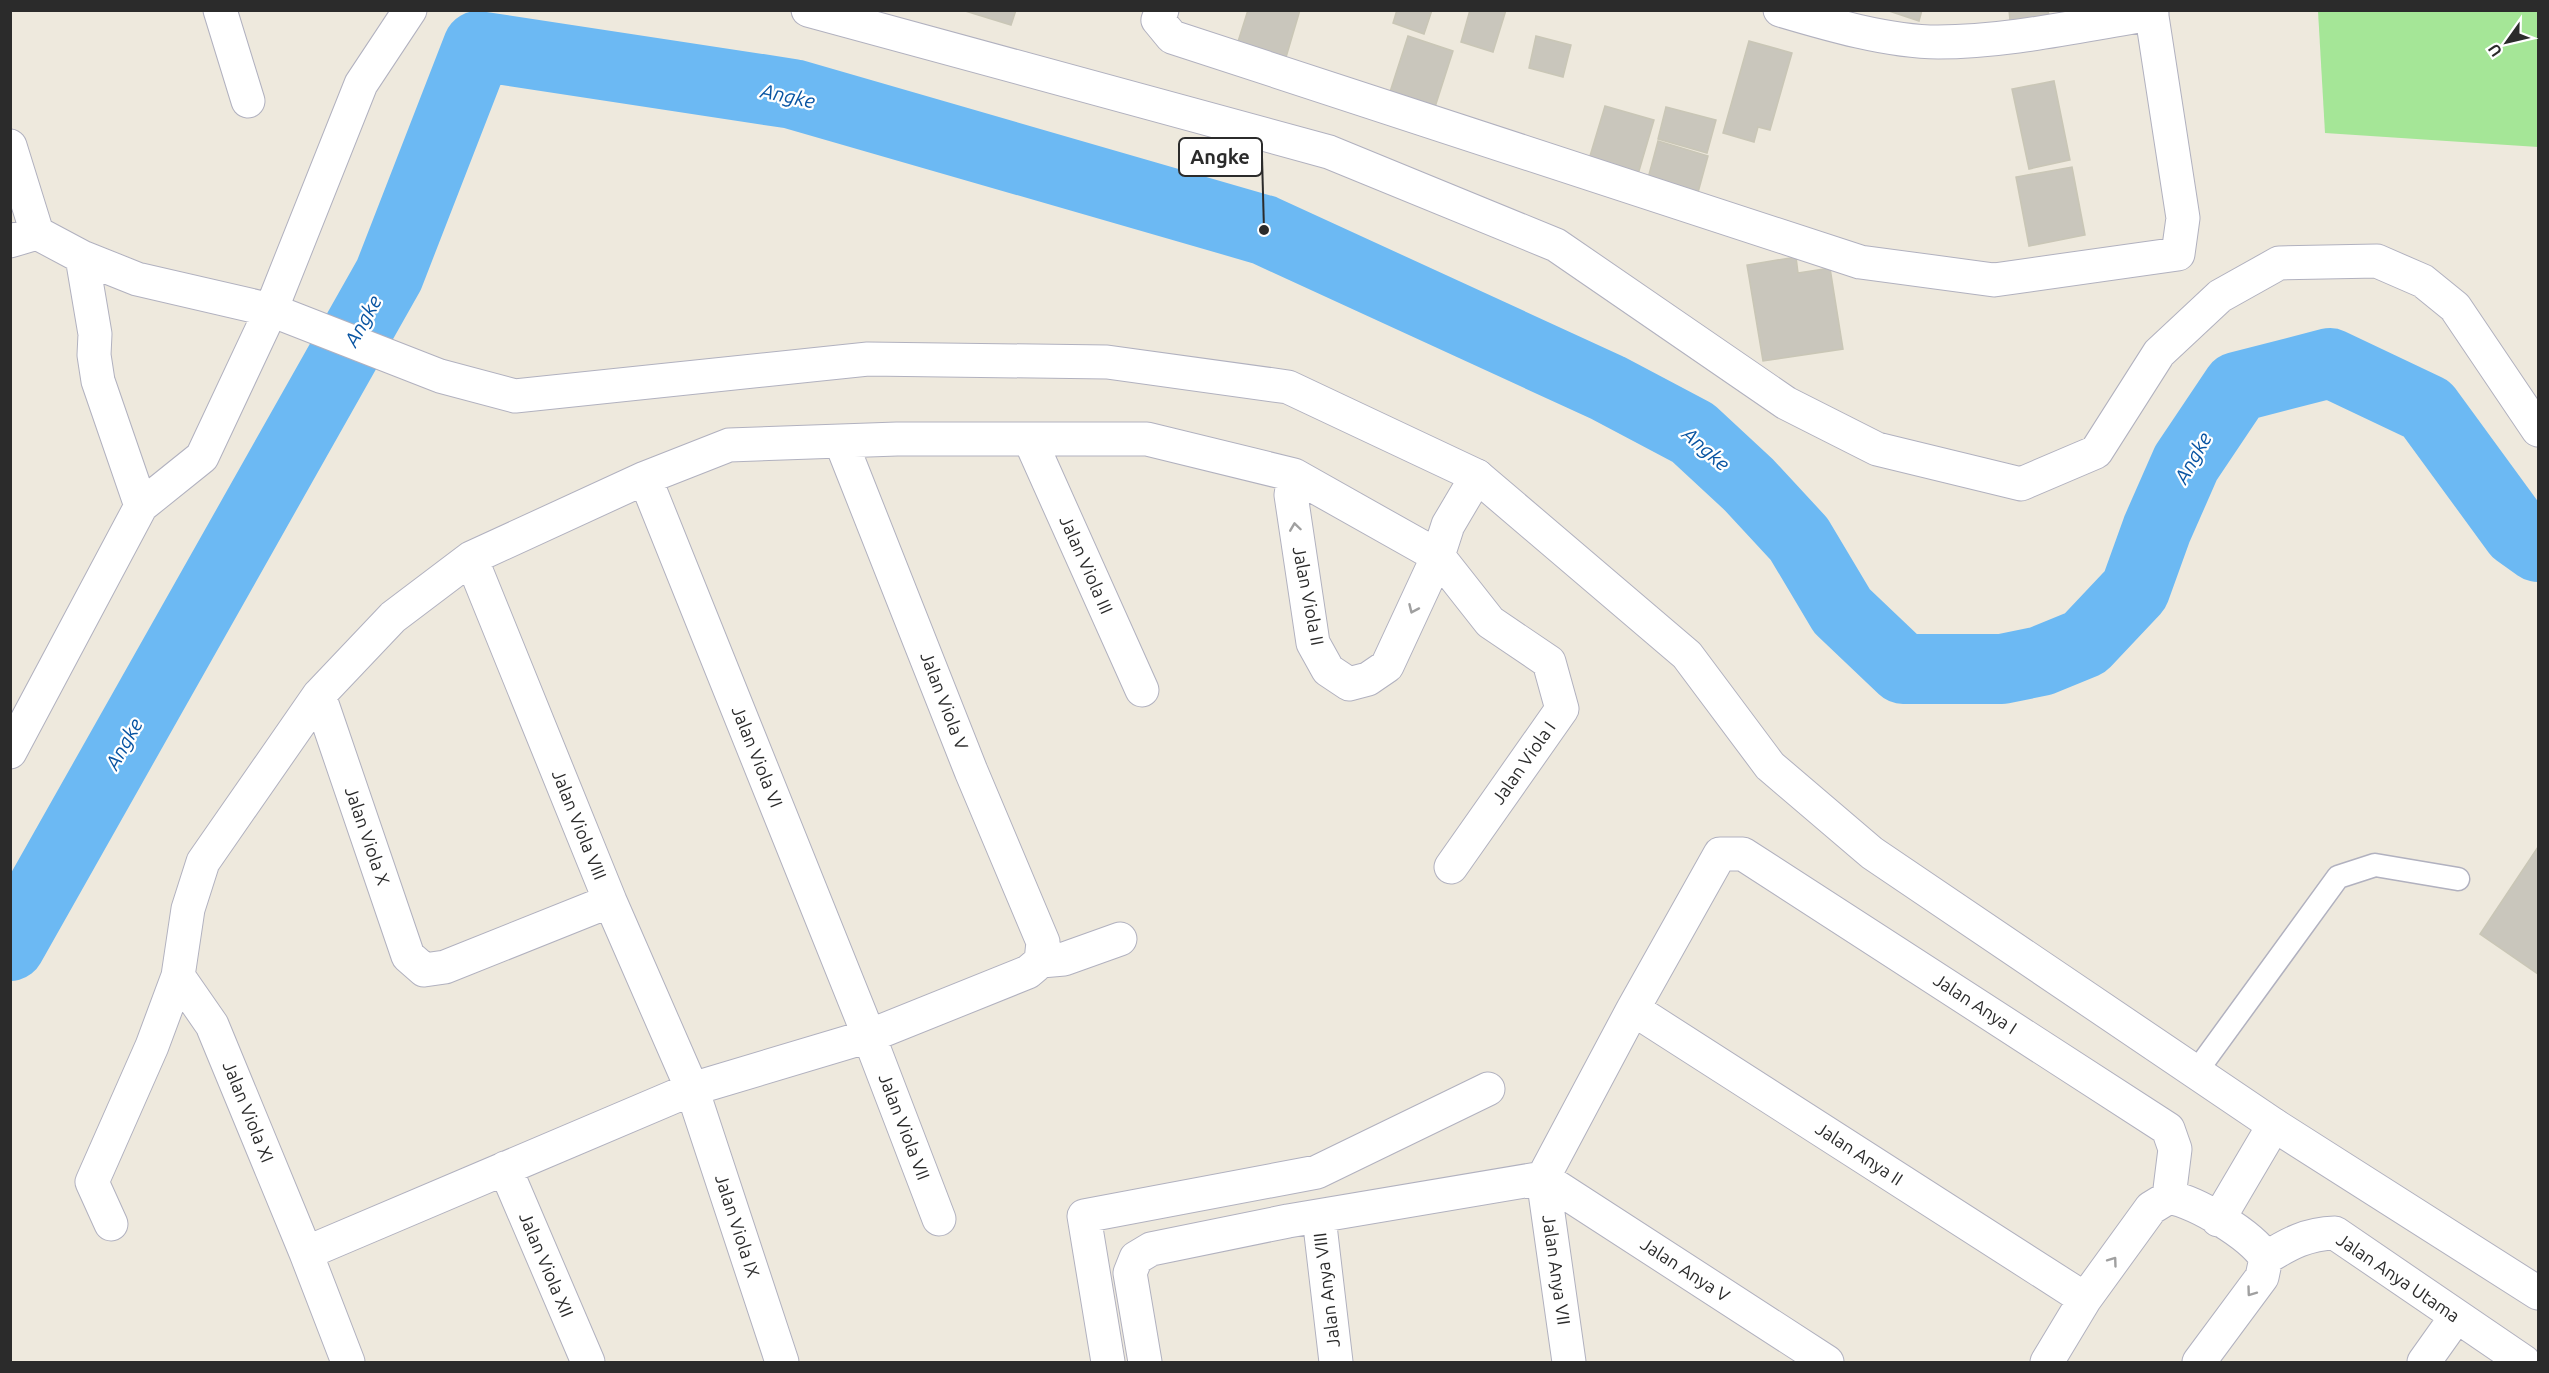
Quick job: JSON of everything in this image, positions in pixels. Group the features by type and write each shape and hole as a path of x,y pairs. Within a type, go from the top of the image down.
{"street":[{"path":"220,10 248,101"},
{"path":"10,752 141,506 202,457 282,314 361,84 410,10"},
{"path":"808,10 1329,152 1556,245 1786,403 1877,449 2021,484 2096,452 2158,353 2220,296 2279,263 2377,261 2423,280 2455,307 2538,430"},
{"path":"1162,10 1158,21 1172,37 1860,262 1994,280 2178,254 2183,218 2152,12 1980,41 1935,42 1887,36 1780,10"},
{"path":"10,146 24,237 137,279 282,314 440,376 515,396 868,359 1107,362 1288,387 1477,476 1687,655 1770,766 1872,853 2274,1125 2538,1293"},
{"path":"82,257 95,334 94,355 98,381 141,506"},
{"path":"111,1224 92,1182 152,1046 178,976 188,909 203,862 319,695 393,617 471,558 645,478 729,445 897,439 1147,439 1294,475 1438,556 1448,525 1477,476"},
{"name":"Jalan Viola III","path":"1030,440 1142,690"},
{"name":"Jalan Viola V","path":"841,442 971,771 1043,942 1041,961"},
{"name":"Jalan Viola II","path":"1294,475 1290,495 1313,643 1328,670 1349,684 1368,678 1387,666 1438,556"},
{"name":"Jalan Viola VI","path":"645,478 869,1036"},
{"name":"Jalan Viola I","path":"1438,556 1490,622 1549,662 1562,709 1451,867"},
{"name":"Jalan Viola VIII","path":"471,558 610,901 692,1089"},
{"name":"Jalan Viola X","path":"319,695 408,956 424,970 445,967 610,901"},
{"name":"Jalan Anya I","path":"1633,1009 1720,854 1743,854 2168,1129 2175,1149 2169,1197"},
{"path":"306,1253 692,1089 869,1036 1028,972 1041,961 1064,959 1120,939"},
{"name":"Jalan Viola XI","path":"178,976 212,1025 306,1253 348,1362"},
{"path":"1145,1362 1130,1273 1136,1258 1151,1249 1543,1178 1633,1009"},
{"name":"Jalan Anya II","path":"1633,1009 2085,1299"},
{"name":"Jalan Viola VII","path":"869,1036 939,1219"},
{"name":"Jalan Viola IX","path":"692,1089 782,1362"},
{"path":"1108,1362 1084,1216 1317,1172 1488,1089"},
{"path":"2218,1220 2274,1125"},
{"name":"Jalan Viola XII","path":"505,1168 588,1362"},
{"name":"Jalan Anya VII","path":"1543,1178 1569,1362"},
{"name":"Jalan Anya V","path":"1543,1178 1827,1362"},
{"path":"2047,1362 2085,1299 2151,1208 2169,1197 2184,1200 2218,1220 2258,1247 2266,1258 2262,1277 2199,1362"},
{"name":"Jalan Anya VIII","path":"1319,1217 1336,1362"},
{"name":"Jalan Anya Utama","path":"2266,1258 2298,1238 2336,1233 2524,1362"},
{"path":"2424,1362 2456,1317"}],"lane":[{"path":"2196,1072 2338,877 2375,865 2458,879"}],"green space":[{"path":"2318,11 2538,11 2538,147 2325,133"}],"building":[{"path":"962,10 1016,10 1011,25"},
{"path":"1248,10 1300,10 1284,64 1236,48"},
{"path":"1397,10 1432,10 1424,34 1393,23"},
{"path":"1470,10 1506,10 1493,52 1461,42"},
{"path":"1886,10 1922,10 1919,21"},
{"path":"2009,10 2048,10 2050,25 2011,31"},
{"path":"1408,36 1453,51 1435,107 1390,92"},
{"path":"1536,36 1571,45 1563,77 1529,68"},
{"path":"1749,41 1792,53 1770,130 1758,127 1754,142 1723,133"},
{"path":"2054,81 2070,160 2029,169 2012,89"},
{"path":"1605,106 1654,120 1636,181 1587,166"},
{"path":"1666,107 1716,120 1707,153 1658,139"},
{"path":"1658,141 1708,156 1697,196 1647,182"},
{"path":"2072,167 2085,235 2029,246 2016,177"},
{"path":"1796,257 1798,273 1830,268 1843,349 1763,361 1747,265"},
{"path":"2538,847 2538,974 2480,934"}],"waterway":[{"name":"Angke","path":"10,946 389,275 478,46 793,94 1264,230 1608,388 1693,433 1749,485 1799,539 1842,611 1903,669 2002,669 2041,661 2085,643 2135,590 2157,529 2186,463 2237,387 2330,363 2427,409 2517,532 2538,547"}],"place":[{"name":"Angke","path":"1264,230"}]}
